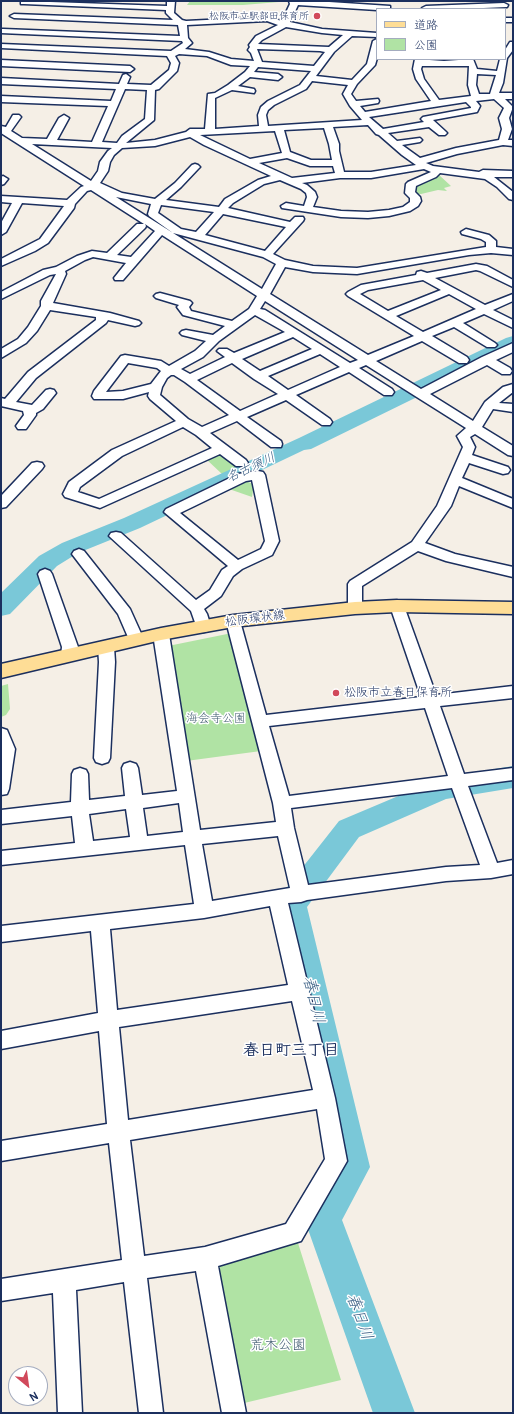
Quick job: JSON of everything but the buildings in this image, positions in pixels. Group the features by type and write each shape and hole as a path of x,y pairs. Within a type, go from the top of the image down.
{"main road":[{"name":"松阪環状線","path":"1,671 161,634 233,621 355,608 397,606 513,608"}],"street":[{"path":"1,81 151,88 156,86 173,71 176,63 171,56 188,43 184,39 184,28 170,13 171,4 24,1 2,32"},
{"path":"210,132 211,96 217,95 231,87 248,74 257,64 258,62 255,52 252,50 255,46 253,45 259,38 285,24 294,2 388,6"},
{"path":"426,6 504,5"},
{"path":"196,12 203,22"},
{"path":"14,16 180,23 203,22 221,26 268,19 322,31 376,35"},
{"path":"2,32 184,39"},
{"path":"264,129 262,115 264,109 271,103 303,87 331,50 350,33"},
{"path":"96,144 144,38"},
{"path":"506,55 513,44"},
{"path":"1,46 209,54 223,60 316,69"},
{"path":"255,46 320,48 331,50"},
{"path":"376,52 371,65 354,83 347,94 353,104 366,119 379,132 421,164 431,169 488,177 500,184 513,197"},
{"path":"495,96 494,94 499,83 504,60"},
{"path":"437,103 420,79 417,69 419,61 444,64 471,64 496,73"},
{"path":"1,63 130,69"},
{"path":"471,64 474,95 478,98"},
{"path":"248,74 278,78"},
{"path":"310,78 354,83"},
{"path":"231,87 251,91"},
{"path":"92,186 103,171 105,162 125,138 150,120 151,88"},
{"path":"495,96 503,101 509,110 507,129 503,142"},
{"path":"2,141 118,146 136,145 162,141 193,133 328,125 366,119 437,103 495,96 513,96"},
{"path":"1,99 115,104"},
{"path":"442,133 426,119 474,110 476,106 468,99"},
{"path":"353,104 375,101"},
{"path":"3,130 9,129 16,117"},
{"path":"52,142 52,139 64,118"},
{"path":"379,132 431,124"},
{"path":"328,125 334,144 340,175"},
{"path":"180,127 193,133 194,136 207,143 278,177 292,182 310,192 312,197 307,210 267,255"},
{"path":"279,128 286,153 288,155"},
{"path":"3,130 26,146 512,450"},
{"path":"394,144 417,140"},
{"path":"292,182 340,175 371,175 421,164 456,151 503,142 513,143"},
{"path":"131,158 135,151 136,145"},
{"path":"249,162 288,155 310,163 337,163"},
{"path":"195,167 178,185 157,202 153,214 177,231 267,255 282,262 325,270 357,271 402,265 469,252 491,250 513,252"},
{"path":"286,206 307,210 360,215 383,214 406,209 416,201 415,197 410,193 411,184 433,175 437,170"},
{"path":"474,174 488,172 510,175 513,174"},
{"path":"198,236 229,201 261,182 278,177"},
{"path":"1,263 31,249 44,240 69,208 70,202 84,189 97,185 119,195 157,202 222,210 293,226"},
{"path":"1,199 18,201 70,202"},
{"path":"1,232 18,201"},
{"path":"110,256 141,226"},
{"path":"119,278 161,230"},
{"path":"466,232 485,237 491,241 491,250"},
{"path":"1,296 47,272 59,270 92,254 134,260"},
{"path":"241,463 201,432 184,422 154,396 156,387 162,376 168,371 199,354 215,339 253,311 282,262"},
{"path":"402,265 425,276 513,325"},
{"path":"463,360 352,294 365,286 476,267 483,268 513,284"},
{"path":"1,354 22,340 33,329 47,306 47,301 61,274 59,270"},
{"path":"388,316 450,290"},
{"path":"160,296 186,303 183,307 187,313 235,325"},
{"path":"201,432 513,297"},
{"path":"5,403 32,375 102,321 101,314 47,306"},
{"path":"253,311 260,312 388,392"},
{"path":"101,317 110,316 135,323"},
{"path":"454,322 491,345"},
{"path":"186,333 215,339"},
{"path":"190,379 233,358 293,334"},
{"path":"417,391 513,347"},
{"path":"258,376 320,350"},
{"path":"223,351 326,422"},
{"path":"156,387 123,395 98,396 100,391 125,359 161,365 168,371 177,372 190,379 238,417 276,444"},
{"path":"486,360 506,371"},
{"path":"355,608 355,584 416,545 444,506 470,447 463,436 475,428 489,405 507,390 513,388"},
{"path":"22,426 30,415 30,412 39,406 50,393"},
{"path":"5,403 29,408 30,412"},
{"path":"489,405 513,408"},
{"path":"184,422 117,453 74,485 70,494 100,504 221,449"},
{"path":"465,457 504,470"},
{"path":"1,504 37,466"},
{"path":"196,608 216,593 227,573 237,566 267,552 272,541 258,475 243,477 172,512 237,566"},
{"path":"455,480 513,504"},
{"path":"116,536 196,608 200,614 203,626"},
{"path":"416,545 451,558 513,572"},
{"path":"79,554 125,613 136,640"},
{"path":"45,574 70,647 69,655"},
{"path":"397,606 491,871"},
{"path":"233,621 282,803 285,828 302,895"},
{"path":"161,634 204,910"},
{"path":"102,758 107,662 106,647"},
{"path":"261,721 513,692"},
{"path":"1,734 7,750 1,789"},
{"path":"130,768 139,843"},
{"path":"80,774 80,808 85,849"},
{"path":"282,803 513,774"},
{"path":"1,817 186,796"},
{"path":"1,858 285,828"},
{"path":"1,934 204,910 277,897 302,895 446,874 491,871 513,867"},
{"path":"1,1290 205,1258 293,1233 336,1161 325,1098 277,897"},
{"path":"100,922 118,1131 151,1413"},
{"path":"1,1040 109,1020 299,992"},
{"path":"1,1151 325,1098"},
{"path":"205,1258 234,1413"},
{"path":"64,1280 70,1413"}],"green space":[{"path":"190,1 291,1 243,5 187,5"},
{"path":"438,174 451,186 444,188 447,191 438,190 415,194 413,191 416,184"},
{"path":"217,455 224,456 237,467 222,474 206,459"},
{"path":"245,481 254,484 252,497 229,489"},
{"name":"海会寺公園","path":"232,633 261,751 186,761 168,646"},
{"path":"8,684 10,709 6,715 1,717 1,686"},
{"name":"荒木公園","path":"298,1243 341,1380 240,1404 213,1266"}],"waterway":[{"name":"名古須川","path":"1,608 48,561 70,548 132,523 300,444 303,444 513,342"},
{"name":"春日川","path":"394,1413 323,1218 352,1167 291,905 349,829 441,789 513,777"}],"place":[{"name":"松阪市立駅部田保育所","path":"317,16"},
{"name":"松阪市立春日保育所","path":"336,693"}],"district":[{"name":"春日町三丁目","path":"291,1051"}]}
